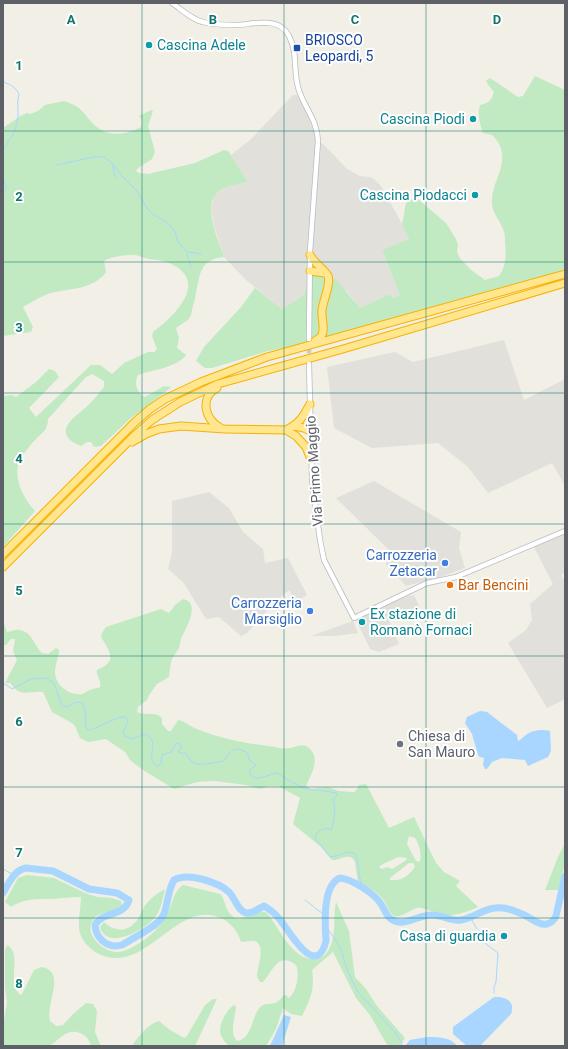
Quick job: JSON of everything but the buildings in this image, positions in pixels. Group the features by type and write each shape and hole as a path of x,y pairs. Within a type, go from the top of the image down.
{"highway":[{"path":"3,554 122,434 150,409 165,399 201,382 278,352 320,339 323,335 322,309 328,279 310,253"},
{"path":"310,269 318,266"},
{"path":"310,269 325,273"},
{"path":"267,357 565,274"},
{"path":"3,567 135,435 152,420 180,402 218,384 565,283"},
{"path":"323,328 328,333 334,335 382,324"},
{"path":"225,429 212,422 208,416 206,404 210,393 220,387 278,367"},
{"path":"65,505 125,448 146,434 162,428 181,426 225,429 286,430 302,420 310,404"},
{"path":"294,426 310,431"},
{"path":"286,430 296,436 306,447 310,457"},
{"path":"296,436 310,431"}],"street":[{"path":"172,3 195,19 203,22 232,25 270,22 280,26 290,37 294,50 299,90 318,132 310,253 309,339"},
{"name":"Via Primo Maggio","path":"309,364 310,457 315,509 320,540 324,560 354,618 422,585 456,577 565,531"}],"shaded area":[{"path":"293,95 297,95 304,107 318,141 324,145 347,169 360,176 374,179 381,186 404,227 409,239 382,250 400,295 393,298 390,294 360,308 347,291 328,279 310,256 310,271 304,295 282,309 246,280 224,257 214,226 211,209 214,196 223,189 235,184 248,182 231,155 250,140"},
{"path":"504,340 524,400 565,379 565,486 552,463 488,493 468,467 438,443 372,448 334,428 327,367 395,352 413,362"},
{"path":"374,481 461,532 459,548 465,568 440,577 406,586 386,564 390,551 336,498"},
{"path":"209,492 229,508 243,532 263,549 265,563 288,558 307,595 296,602 289,590 274,603 247,633 241,636 219,617 206,619 183,582 168,569 172,552 172,501"},
{"path":"565,534 565,572 561,575 565,581 565,699 547,708 508,643 526,630 532,620 530,604 553,584 534,547"},
{"path":"414,595 420,608 389,621 399,644 379,652 370,649 355,618 408,596"},
{"path":"353,621 358,633 335,636 311,636"}],"green space":[{"path":"535,76 565,90 565,269 549,275 303,344 268,351 212,368 205,368 196,361 204,347 241,307 255,288 282,309 304,295 310,271 321,272 328,279 336,279 360,308 390,294 393,298 400,295 382,250 409,239 402,224 406,203 414,198 419,200 446,223 456,239 459,257 471,270 485,280 499,276 502,272 505,259 505,236 503,228 494,211 492,196 502,158 498,142 493,136 483,133 479,119 479,108 480,105 492,98 494,92 486,81 490,78 518,97 523,96"},
{"path":"64,101 80,109 97,127 108,133 114,134 131,132 141,127 142,121 139,116 151,110 153,111 148,126 155,152 152,159 137,169 136,171 139,173 148,174 195,163 224,150 228,151 231,155 248,182 225,188 214,197 211,211 212,219 224,257 216,258 210,261 202,269 191,315 189,319 176,328 179,338 177,348 186,355 171,365 138,375 137,378 136,384 138,390 145,397 164,386 171,387 132,417 101,446 94,447 91,442 87,442 81,446 71,441 67,435 67,426 104,387 104,381 92,374 86,377 48,419 45,430 20,459 17,475 19,482 27,501 35,511 3,547 3,396 11,395 16,397 36,382 49,369 55,371 59,377 29,408 36,417 91,365 100,365 112,374 124,363 148,352 154,352 157,349 152,336 153,332 169,319 177,310 187,292 188,282 184,274 172,264 136,255 115,257 104,261 106,272 95,282 81,287 47,294 23,307 33,327 31,332 3,336 3,128 22,115 38,111 45,105"},
{"path":"183,599 189,601 192,611 191,617 181,639 179,648 172,659 169,677 157,684 147,700 138,707 137,712 144,714 156,714 162,718 162,724 168,731 171,731 178,720 206,733 236,741 282,748 291,748 304,745 310,749 315,758 314,768 306,786 311,789 328,787 339,791 355,792 359,785 366,784 389,828 414,817 436,863 444,872 460,881 456,886 478,907 459,914 448,915 438,914 425,909 417,908 403,915 394,916 380,895 358,883 355,862 353,859 347,857 332,860 321,847 293,824 300,798 278,786 268,786 261,789 246,785 215,781 197,782 174,789 143,770 130,760 125,752 106,739 88,742 80,738 75,726 72,723 52,712 43,692 25,693 18,691 10,683 5,683 17,660 13,651 15,639 11,639 6,645 3,645 3,621 7,632 18,630 27,633 42,653 48,654 56,648 59,650 55,672 57,681 64,689 72,693 82,694 91,689 100,687 97,670 106,665 110,660 109,650 101,637 106,627 161,609 169,613 175,605","holes":["409,836 415,838 418,843 421,855 419,862 416,861 407,844","398,857 407,858 405,861 392,869 387,867 382,869 379,867","409,863 413,863 415,866 411,872 401,879 390,880 390,878"]},
{"path":"565,843 565,864 558,890 545,890 558,857"},
{"path":"27,875 54,878 85,893 97,897 112,898 121,901 122,905 120,908 99,915 93,920 91,925 91,931 96,942 107,949 118,952 133,947 145,940 155,931 164,920 176,892 183,885 220,894 230,914 235,917 244,918 257,912 267,913 293,950 308,958 319,959 330,948 332,942 336,902 349,931 355,977 366,989 377,1006 405,1038 400,1046 389,1046 386,1043 370,1015 356,998 333,952 312,970 312,993 302,1016 291,1014 283,1008 276,1029 266,1046 229,1046 221,1036 220,1028 223,1019 231,1007 234,1005 236,1007 233,1034 237,1041 242,1040 248,1033 260,1007 277,1002 284,995 289,998 292,995 297,982 298,973 296,965 290,961 280,961 276,964 263,982 260,982 257,977 261,951 258,943 254,941 241,942 237,932 230,924 223,919 206,915 191,918 176,926 146,947 130,955 114,958 97,953 87,944 80,933 79,920 81,897 31,900 21,902 11,907 5,902 18,878"},
{"path":"165,889 158,913 144,927 127,936 118,938 110,938 104,934 100,927 104,922 113,928 122,930 126,929 138,919 143,908 149,901"},
{"path":"7,945 12,949 14,954 14,983 20,995 22,994 34,970 42,967 49,970 53,975 54,982 54,990 49,1014 50,1021 56,1026 63,1025 86,1003 93,1004 97,1011 95,1032 101,1046 91,1046 86,1036 80,1033 70,1032 51,1045 47,1046 3,1046 3,1027 7,1002 5,988 5,950"},
{"path":"213,999 217,999 195,1046 133,1046 144,1030 155,1022 159,1021 170,1030 184,1038 187,1036 205,1005"}],"water":[{"path":"480,711 487,712 517,735 518,741 528,733 534,731 550,731 551,751 548,757 528,766 525,760 502,758 492,762 487,769 485,769 483,765 484,758 478,755 472,734 465,723 467,717"},
{"path":"494,997 502,997 511,1003 511,1014 480,1046 467,1046 453,1034 453,1027"},
{"path":"284,1015 291,1017 282,1046 270,1046"},
{"path":"427,1037 440,1037 448,1039 457,1046 405,1046 410,1040"}],"waterway":[{"path":"3,82 17,90 19,95 16,127 3,149"},
{"path":"57,165 93,157 104,157 113,164 120,174 136,190 151,213 169,224 175,232 178,242 187,252 191,267"},
{"path":"113,165 114,174 117,178"},
{"path":"3,179 7,188 3,191"},
{"path":"188,252 201,254"},
{"path":"3,686 5,684 12,689 31,679 46,678 54,683 62,706 68,707 76,702 82,703 85,709 86,728 90,730 119,718 126,717 128,723 123,731 125,736 133,739 144,734 149,737 153,745 153,763 157,766 161,764 162,755 171,752 176,743 180,744 181,747 178,752 186,754 192,762 198,764 224,761 232,751 240,749 248,754 249,760 256,765 250,770 250,774 255,778 277,773 304,788 336,793 337,795 333,800 335,810 332,829 319,831 315,838 330,857 348,852 354,853 357,859 362,889"},
{"path":"3,893 15,874 26,868 53,871 89,889 117,893 129,900 126,905 123,909 103,918 95,925 100,939 112,946 117,946 122,945 144,932 160,920 165,912 170,889 174,880 187,877 202,879 224,888 229,892 244,912 251,913 264,906 269,909 275,914 303,950 310,955 316,956 322,952 326,941 325,916 327,897 334,882 340,878 351,881 369,892 378,900 389,918 400,922 406,922 431,915 461,920 486,910 505,908 525,915 538,923 549,924 556,916 565,876"},
{"path":"3,869 14,875"},
{"path":"305,900 314,907"},
{"path":"315,908 326,916"},
{"path":"470,917 477,929"},
{"path":"326,926 340,947 348,972 358,992 394,1031 402,1043 401,1046"},
{"path":"479,931 486,944 498,953 494,993"}],"tunnel":[{"path":"309,339 309,360"}],"place":[{"name":"Cascina Adele","path":"149,45"},
{"name":"BRIOSCO Leopardi, 5","path":"297,48"},
{"name":"Cascina Piodi","path":"473,119"},
{"name":"Cascina Piodacci","path":"475,195"},
{"name":"Carrozzeria Zetacar","path":"445,563"},
{"name":"Bar Bencini","path":"450,585"},
{"name":"Carrozzeria Marsiglio","path":"310,611"},
{"name":"Ex stazione di Romanò Fornaci","path":"362,622"},
{"name":"Chiesa di San Mauro","path":"400,744"},
{"name":"Casa di guardia","path":"504,936"}]}
